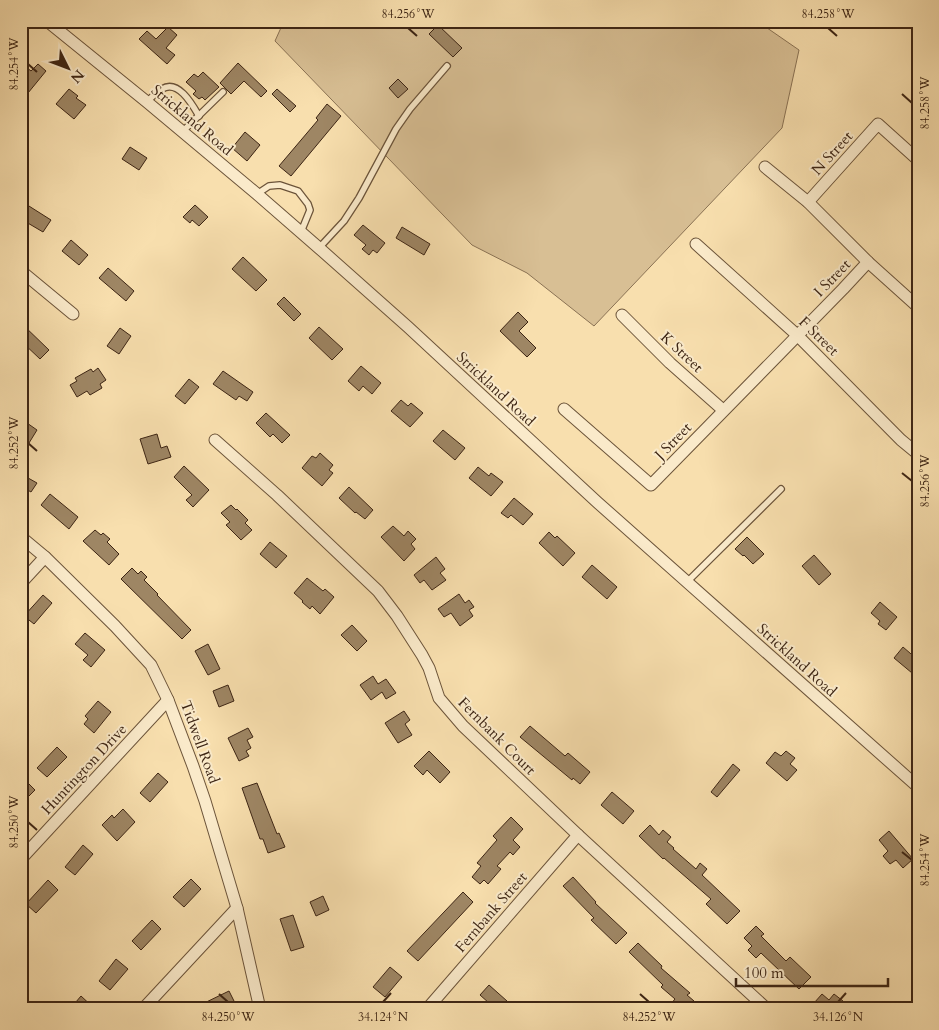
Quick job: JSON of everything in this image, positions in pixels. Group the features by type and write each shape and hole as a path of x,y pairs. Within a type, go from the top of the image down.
{"street":[{"name":"Strickland Road","path":"47,21 147,102 301,232 408,327 562,471 918,787"},
{"name":"N Street","path":"808,202 878,124 918,160"},
{"path":"765,167 808,202 868,262 918,307"},
{"name":"F Street","path":"696,244 797,335 901,440 918,454"},
{"name":"I Street","path":"797,335 868,262"},
{"path":"21,271 73,314"},
{"name":"K Street","path":"622,315 670,363 724,410"},
{"name":"J Street","path":"564,410 651,485 797,335"},
{"name":"Fernbank Court","path":"215,440 278,495 378,591 422,655 429,668 439,698 463,726 766,1009"},
{"name":"Tidwell Road","path":"21,537 45,557 115,626 151,665 168,700 194,766 237,908 260,1009"},
{"path":"21,583 45,557"},
{"name":"Huntington Drive","path":"21,859 168,700"},
{"name":"Fernbank Street","path":"431,1007 578,835"},
{"path":"143,1009 237,908"}],"lane":[{"path":"319,248 344,221 359,198 396,129 410,109 447,66"},
{"path":"147,102 162,89 173,87 179,90 199,116"},
{"path":"182,132 223,92"},
{"path":"257,194 269,186 280,185 298,191 308,204 310,210 301,232"},
{"path":"687,582 781,490"}],"shaded area":[{"path":"284,21 757,21 799,50 782,128 594,326 527,273 472,245 275,41"}],"building":[{"path":"438,25 462,48 453,57 429,34"},
{"path":"168,27 177,35 166,48 175,55 167,64 139,39 147,31 156,39"},
{"path":"21,63 31,71 38,64 46,71 28,93 21,87"},
{"path":"238,63 267,91 261,97 244,81 231,94 220,83"},
{"path":"203,72 219,87 205,100 202,97 199,99 193,94 196,91 186,82 194,74 198,77"},
{"path":"398,79 408,89 398,98 389,88"},
{"path":"69,89 78,96 76,98 86,105 74,119 56,104"},
{"path":"277,89 296,106 290,112 272,94"},
{"path":"327,104 341,116 291,176 279,166 318,120 316,118"},
{"path":"245,132 260,145 247,161 232,148"},
{"path":"130,147 147,158 139,170 122,159"},
{"path":"21,201 51,220 43,232 21,219"},
{"path":"195,205 208,217 199,226 192,220 190,223 183,217"},
{"path":"363,225 385,243 377,253 373,250 369,255 362,249 366,245 354,235"},
{"path":"402,227 430,244 424,255 396,238"},
{"path":"71,240 88,255 79,265 62,251"},
{"path":"243,257 267,280 256,291 232,269"},
{"path":"108,268 134,291 126,301 99,278"},
{"path":"284,297 301,314 294,321 277,304"},
{"path":"518,312 528,322 519,331 536,348 527,357 500,331"},
{"path":"21,323 49,350 40,359 21,341"},
{"path":"319,327 343,349 332,360 309,338"},
{"path":"120,328 131,336 119,354 107,346"},
{"path":"361,366 381,383 372,394 363,386 359,391 348,381"},
{"path":"98,368 106,380 100,384 102,388 90,395 87,391 77,397 70,385 77,381 75,378 91,369 93,372"},
{"path":"223,371 253,392 247,401 239,396 236,400 213,384"},
{"path":"189,379 199,387 185,404 175,396"},
{"path":"401,400 408,406 411,403 423,413 410,427 391,411"},
{"path":"266,413 290,435 282,443 273,434 270,437 256,423"},
{"path":"27,423 37,430 29,443 21,438 21,432"},
{"path":"443,430 465,448 455,460 433,441"},
{"path":"157,434 161,448 167,446 171,457 148,464 140,439"},
{"path":"320,453 333,465 329,470 333,473 322,486 302,468 312,456 316,458"},
{"path":"184,466 209,490 193,507 186,500 192,495 174,477"},
{"path":"478,467 489,476 491,473 503,482 491,496 469,478"},
{"path":"21,474 37,483 31,492 26,489 21,498"},
{"path":"349,487 373,510 365,519 355,513 339,498"},
{"path":"50,494 78,517 69,529 41,505"},
{"path":"514,498 533,514 523,525 511,515 508,518 501,513"},
{"path":"231,505 248,520 245,523 252,530 241,540 226,525 230,522 221,513"},
{"path":"393,526 404,536 408,531 416,539 411,544 415,549 404,561 381,537"},
{"path":"95,530 101,535 103,533 110,539 107,542 119,554 109,565 83,541"},
{"path":"549,532 555,538 557,536 575,553 563,566 539,543"},
{"path":"747,537 764,554 753,564 735,549"},
{"path":"270,542 287,556 276,568 260,554"},
{"path":"814,555 831,574 819,585 802,566"},
{"path":"436,557 445,569 440,573 446,580 432,590 424,580 420,583 414,575"},
{"path":"592,565 617,587 607,599 582,577"},
{"path":"132,568 138,574 141,571 147,577 144,580 191,630 182,639 121,579"},
{"path":"307,578 334,597 320,614 312,606 310,609 294,593"},
{"path":"459,594 465,603 469,600 474,607 469,610 473,616 460,626 451,613 444,617 438,609"},
{"path":"43,595 52,603 34,624 24,616"},
{"path":"880,602 897,617 886,630 878,624 880,621 871,613"},
{"path":"352,625 367,641 357,651 341,635"},
{"path":"85,633 105,650 91,667 83,660 88,655 75,644"},
{"path":"208,644 220,669 208,675 195,651"},
{"path":"903,647 918,660 918,678 894,658"},
{"path":"373,676 378,684 386,679 396,693 386,699 382,692 371,700 360,685"},
{"path":"228,685 234,701 219,707 213,691"},
{"path":"98,701 111,712 94,733 84,724 88,719 85,716"},
{"path":"404,711 410,720 405,724 412,735 398,743 385,723"},
{"path":"530,726 565,756 568,753 590,772 580,784 573,778 572,780 520,737"},
{"path":"248,728 253,737 247,740 251,748 246,751 249,756 239,761 228,738"},
{"path":"57,747 67,757 47,777 37,768"},
{"path":"429,751 450,772 440,783 427,770 423,775 414,766"},
{"path":"786,751 795,758 790,764 797,770 787,781 766,763 775,752 781,756"},
{"path":"733,764 740,770 717,797 711,792"},
{"path":"158,773 168,782 150,802 140,793"},
{"path":"25,780 35,790 21,804 21,784"},
{"path":"257,783 277,834 279,833 285,847 268,853 263,839 260,839 242,788"},
{"path":"612,792 634,811 623,824 601,805"},
{"path":"123,809 135,822 117,841 102,825 112,815 114,818"},
{"path":"511,817 523,829 513,840 520,847 513,855 510,852 497,866 501,869 488,884 484,880 480,884 472,877 481,866 477,863 497,840 493,836"},
{"path":"650,825 659,835 663,830 671,837 667,842 696,869 700,863 707,869 702,875 740,911 727,924 706,904 711,899 663,859 639,836"},
{"path":"889,831 913,859 903,868 896,860 890,864 883,856 888,851 879,840"},
{"path":"83,845 93,854 75,875 65,867"},
{"path":"573,877 595,903 627,933 616,944 591,920 594,918 563,886"},
{"path":"191,879 201,889 184,907 173,897"},
{"path":"48,880 58,890 36,913 26,904"},
{"path":"463,892 473,902 418,961 407,951"},
{"path":"323,896 329,910 316,916 310,902"},
{"path":"293,915 304,947 291,951 280,919"},
{"path":"152,920 161,929 141,950 132,941"},
{"path":"756,926 764,934 761,936 786,961 790,957 811,977 799,989 761,953 756,958 748,950 752,946 744,938"},
{"path":"638,943 662,966 661,968 690,993 687,995 694,1001 687,1009 674,1009 670,1005 675,999 661,987 663,985 629,952"},
{"path":"116,959 128,969 110,990 99,981"},
{"path":"390,967 402,977 385,997 373,987"},
{"path":"489,985 507,1001 501,1009 484,1009 489,1003 480,995"},
{"path":"229,991 235,1003 223,1009 192,1009"},
{"path":"822,994 829,1000 834,994 843,1001 839,1009 821,1009 814,1003"},
{"path":"81,996 95,1009 70,1009"}]}
